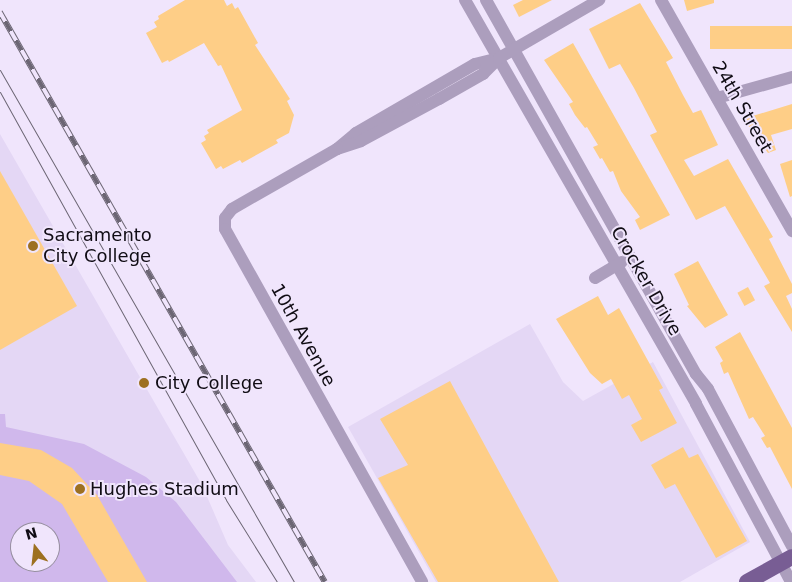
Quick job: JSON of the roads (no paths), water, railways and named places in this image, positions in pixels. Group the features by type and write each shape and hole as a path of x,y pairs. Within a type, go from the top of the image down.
{"main road":[{"path":"747,582 786,560"}],"street":[{"name":"Crocker Drive","path":"465,0 786,560 791,582"},
{"name":"Crocker Drive","path":"486,0 512,50 696,374 708,389 792,546"},
{"name":"10th Avenue","path":"422,582 225,229 225,218 232,209 336,149 356,133 475,64 499,58 600,0"},
{"name":"24th Street","path":"661,0 790,224"},
{"path":"717,98 792,77"},
{"path":"595,278 631,258"}],"tram line":[{"path":"0,70 294,582"},
{"path":"0,92 226,500 277,582"}],"railway":[{"path":"0,12 325,582"}],"place":[{"name":"Sacramento City College","path":"33,246"},
{"name":"City College","path":"144,383"},
{"name":"Hughes Stadium","path":"80,489"}]}
